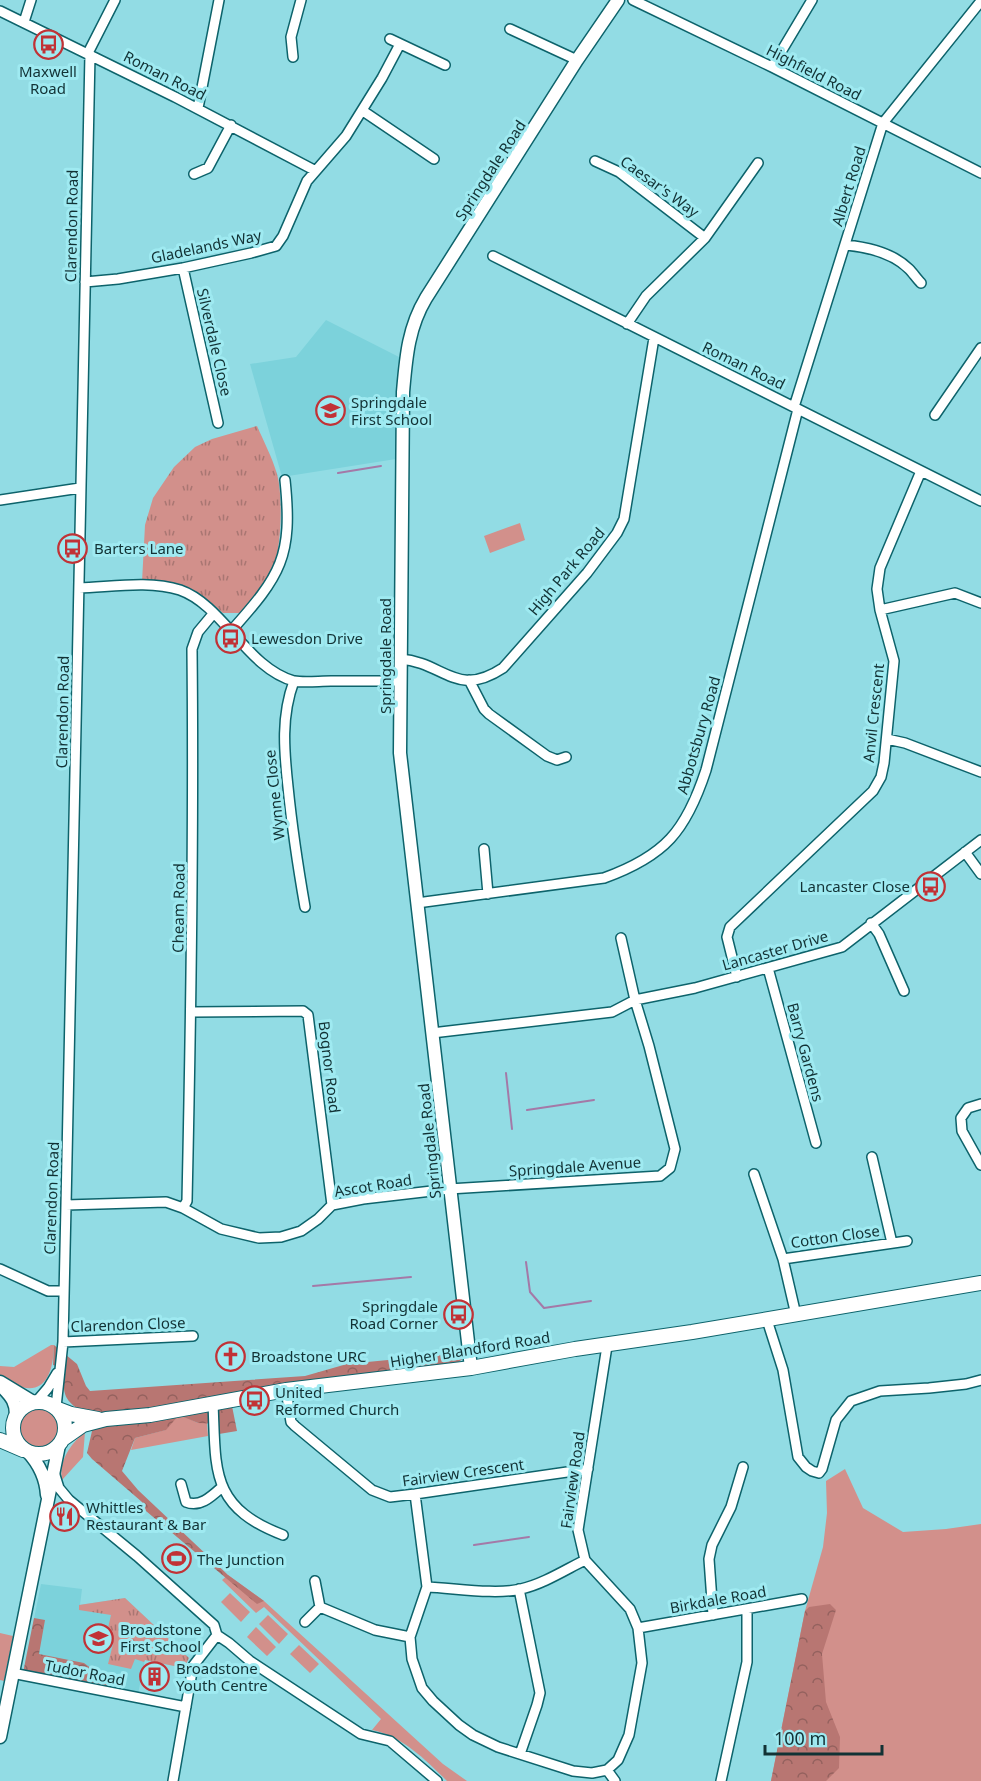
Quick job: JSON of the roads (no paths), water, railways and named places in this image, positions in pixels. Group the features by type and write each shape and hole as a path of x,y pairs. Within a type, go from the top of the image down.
{"main road":[{"name":"Higher Blandford Road","path":"61,1442 83,1425 106,1419 150,1415 286,1390 471,1368 981,1283"},
{"path":"0,1431 26,1405 34,1402 49,1403 57,1408 66,1425 61,1442 45,1454 27,1451 0,1440"},
{"name":"Higher Blandford Road","path":"57,1408 80,1416 106,1419"},
{"path":"15,1418 13,1434 16,1441 27,1451"}],"street":[{"path":"24,22 31,0"},
{"path":"89,53 115,0"},
{"path":"198,108 219,0"},
{"path":"292,57 291,37 301,0"},
{"name":"Springdale Road","path":"471,1368 400,753 403,392 407,348 412,325 431,289 577,60 618,0"},
{"name":"Highfield Road","path":"633,0 772,67 981,173"},
{"path":"772,67 812,0"},
{"name":"Albert Road","path":"796,408 883,123 981,1"},
{"name":"Roman Road","path":"0,11 198,108 314,170"},
{"path":"510,29 577,60"},
{"path":"390,39 445,65"},
{"name":"Gladelands Way","path":"85,282 183,268 276,246 283,236 307,181 314,170 346,136 363,111 400,44"},
{"name":"Clarendon Road","path":"57,1408 63,1341 89,53"},
{"path":"363,111 435,159"},
{"path":"194,174 208,168 231,125"},
{"name":"Caesar's Way","path":"595,161 619,172 705,238"},
{"name":"Caesar's Way","path":"627,324 646,296 705,238 758,163"},
{"path":"846,245 867,248 898,261 907,267 921,284"},
{"name":"Roman Road","path":"493,256 981,501"},
{"name":"Silverdale Close","path":"183,268 218,423"},
{"name":"High Park Road","path":"469,680 488,677 503,668 586,573 621,526 631,486 654,338"},
{"path":"935,416 981,348"},
{"name":"Abbotsbury Road","path":"417,903 585,882 615,874 652,856 684,822 692,809 706,770 796,408"},
{"name":"Anvil Crescent","path":"737,976 727,937 730,927 873,791 881,777 894,661 880,610 878,589 880,568 921,471"},
{"path":"231,631 264,593 280,564 286,544 288,520 285,480"},
{"path":"0,500 80,488"},
{"path":"79,588 151,586 179,590 194,597 261,661 294,681 400,681"},
{"path":"880,610 955,593 981,603"},
{"name":"Cheam Road","path":"183,1208 187,1200 194,835 192,650 198,632 213,614"},
{"path":"400,659 421,663 455,680 469,680 489,714 547,756 557,760 566,757"},
{"name":"Wynne Close","path":"294,681 288,698 283,739 292,834 305,907"},
{"path":"887,739 905,743 981,772"},
{"name":"Lancaster Drive","path":"635,1000 695,988 842,947 981,840"},
{"path":"484,849 488,894"},
{"path":"965,852 981,874"},
{"path":"872,923 904,991"},
{"name":"Springdale Avenue","path":"449,1189 660,1176 670,1168 675,1149 635,1000 621,938"},
{"name":"Barry Gardens","path":"768,968 816,1143"},
{"path":"432,1033 612,1012 635,1000"},
{"name":"Bognor Road","path":"191,1012 303,1011 308,1015 332,1205"},
{"path":"978,1165 962,1131 961,1118 968,1108 981,1104"},
{"name":"Cotton Close","path":"872,1157 892,1243"},
{"name":"Cotton Close","path":"754,1174 783,1259 796,1315"},
{"name":"Ascot Road","path":"66,1205 166,1202 183,1208 221,1230 259,1238 281,1237 301,1231 332,1205 449,1189"},
{"name":"Cotton Close","path":"783,1259 907,1241"},
{"path":"0,1269 48,1291 63,1291"},
{"path":"767,1320 783,1370 795,1448 800,1462 819,1473 836,1420 851,1401 880,1391 966,1384 981,1380"},
{"name":"Clarendon Close","path":"63,1341 193,1336"},
{"name":"Fairview Road","path":"585,1560 578,1530 607,1346"},
{"name":"Clarendon Road","path":"34,1402 48,1388 59,1371"},
{"path":"0,1384 34,1402"},
{"path":"0,1384 16,1405 15,1418"},
{"path":"966,1384 981,1387"},
{"name":"Fairview Crescent","path":"286,1390 291,1422 372,1490 390,1497 588,1469"},
{"path":"213,1403 216,1467 222,1487 230,1500 251,1519 265,1528 284,1535"},
{"path":"0,1737 7,1680 61,1442"},
{"path":"27,1451 36,1461 44,1479 47,1502"},
{"path":"713,1615 709,1559 712,1545 732,1507 742,1467"},
{"path":"54,1472 59,1488 69,1500 137,1556 214,1626 217,1635 256,1665 361,1734 390,1741 437,1781"},
{"path":"181,1484 186,1502 189,1504 202,1502 222,1487"},
{"path":"415,1494 427,1587 410,1637 412,1659 422,1688 433,1701 473,1735 520,1754 573,1771 592,1773 608,1770 618,1760 629,1736 642,1663 638,1628 630,1609 617,1592 585,1560 536,1584 519,1589 427,1587"},
{"path":"315,1581 320,1607"},
{"path":"519,1589 540,1693 520,1754"},
{"name":"Birkdale Road","path":"638,1628 802,1599"},
{"path":"320,1607 375,1630 410,1637"},
{"path":"305,1622 320,1607"},
{"path":"721,1781 747,1662 747,1609"},
{"path":"176,1780 193,1666 217,1635"},
{"name":"Tudor Road","path":"7,1680 186,1707"},
{"path":"608,1770 615,1781"}],"waterway":[{"path":"338,473 381,466"},
{"path":"506,1073 512,1129"},
{"path":"527,1110 594,1100"},
{"path":"526,1262 530,1292 544,1308 591,1301"},
{"path":"313,1286 411,1277"},
{"path":"474,1545 529,1537"}],"place":[{"name":"Maxwell Road","path":"48,44"},
{"name":"Springdale First School","path":"330,411"},
{"name":"Barters Lane","path":"73,548"},
{"name":"Lewesdon Drive","path":"230,638"},
{"name":"Lancaster Close","path":"931,886"},
{"name":"Springdale Road Corner","path":"459,1315"},
{"name":"Broadstone URC","path":"230,1356"},
{"name":"United Reformed Church","path":"254,1401"},
{"name":"Whittles Restaurant & Bar","path":"65,1516"},
{"name":"The Junction","path":"176,1559"},
{"name":"Broadstone First School","path":"99,1638"},
{"name":"Broadstone Youth Centre","path":"155,1677"}]}
